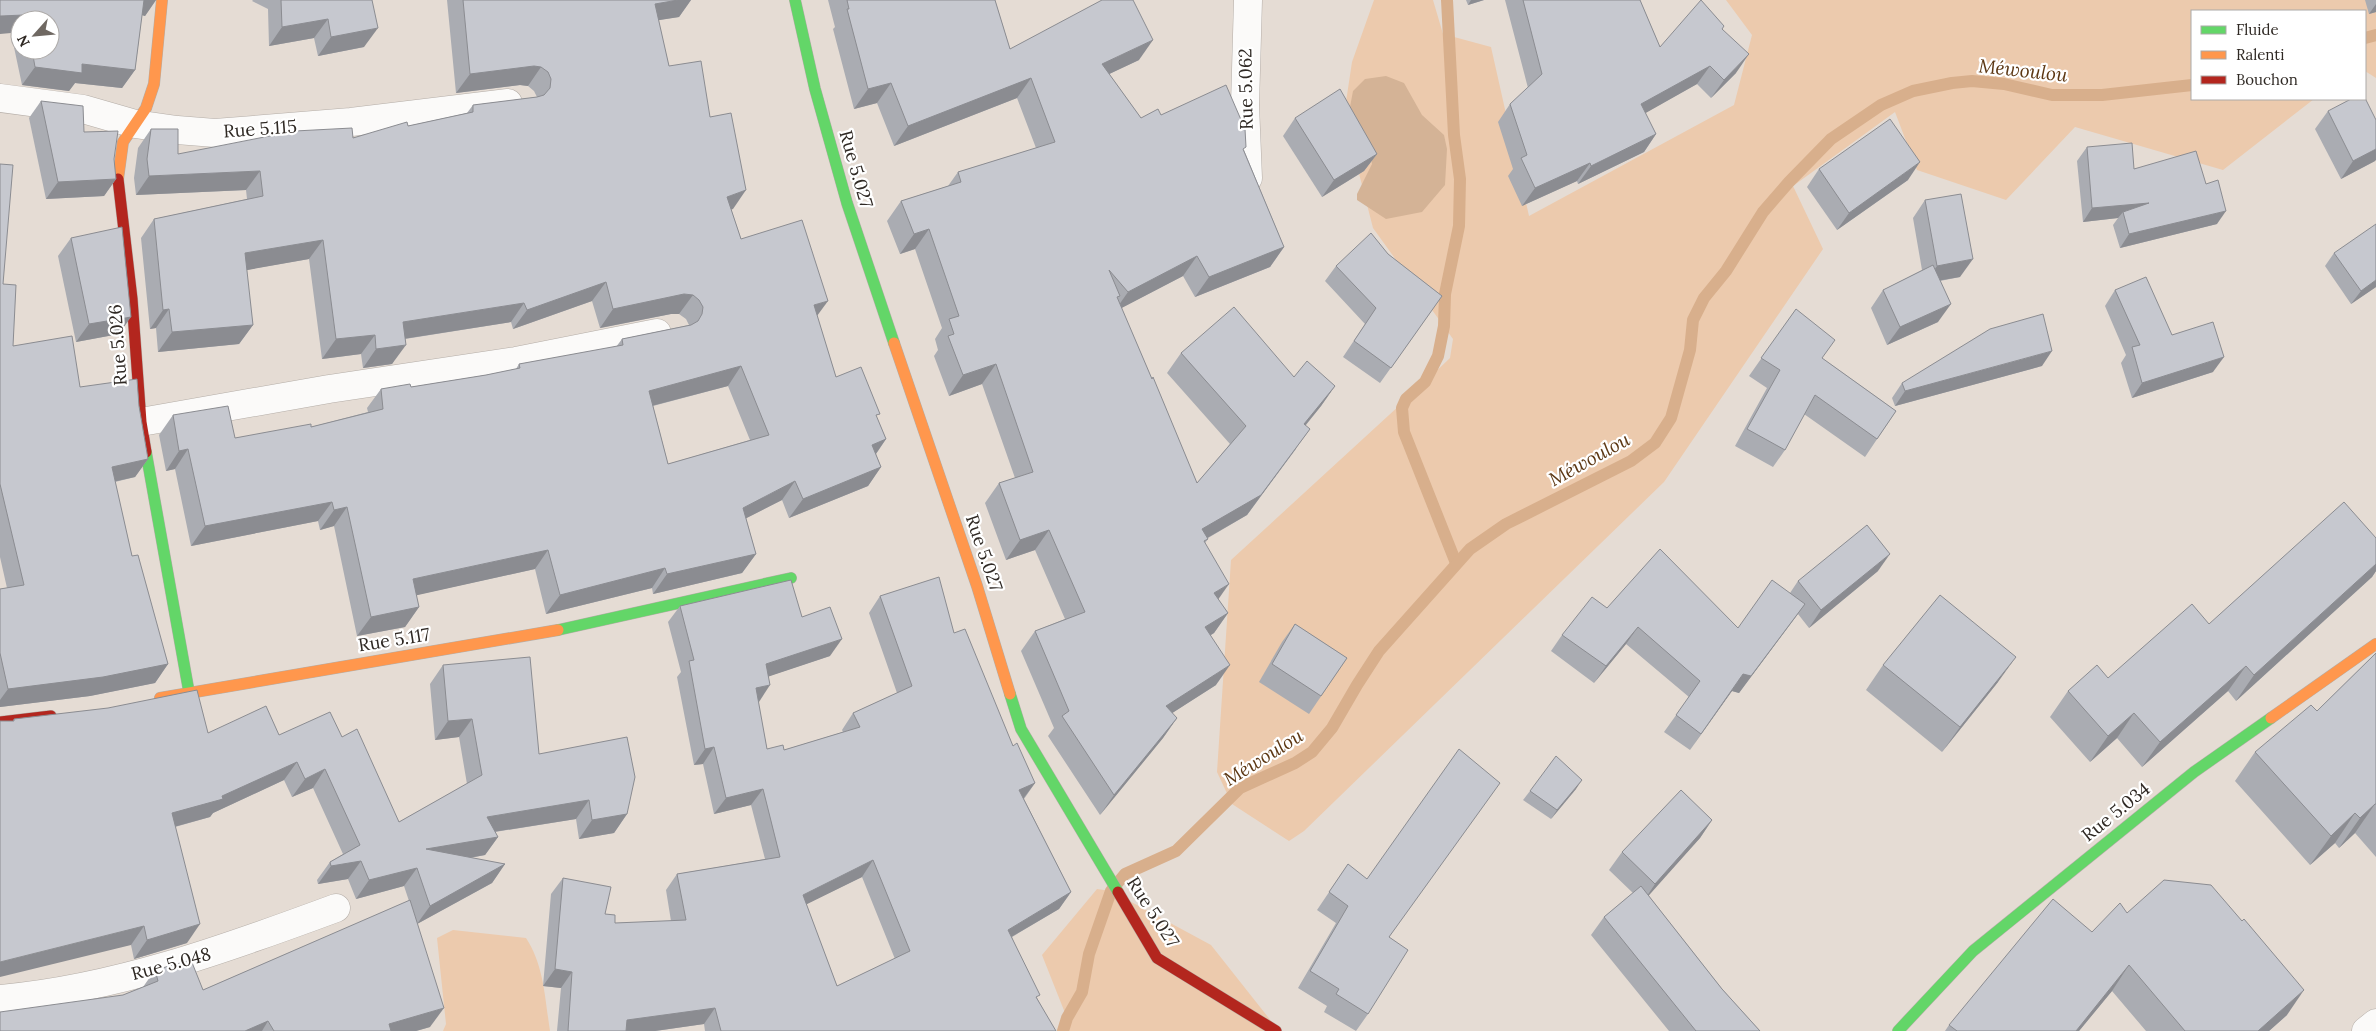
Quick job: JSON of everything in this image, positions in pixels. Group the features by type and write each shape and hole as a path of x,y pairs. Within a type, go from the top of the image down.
{"street":[{"name":"Rue 5.026","path":"162,0 154,84 146,108 123,142 118,178 132,299 141,422 189,692"},
{"name":"Rue 5.027","path":"795,0 815,89 847,203 977,586 1021,729 1157,958 1276,1031"},
{"name":"Rue 5.062","path":"1248,0 1245,105 1248,178"},
{"name":"Rue 5.115","path":"0,98 83,109 135,124 215,133 351,122 522,101"},
{"path":"141,422 330,389 516,361 674,329"},
{"name":"Rue 5.117","path":"150,700 586,625 791,578"},
{"name":"Rue 5.034","path":"1898,1031 1973,950 2194,772 2376,644"},
{"path":"0,722 64,714"},
{"name":"Rue 5.048","path":"0,999 70,988 170,965 213,953 336,908"},
{"path":"2366,1031 2376,1023"}],"shaded area":[{"path":"1374,0 1433,0 1443,34 1491,47 1529,216 1734,105 1752,35 1726,0 2376,0 2376,78 2366,72 2366,10 2191,10 2191,100 2313,100 2223,170 2075,127 2006,200 1917,170 1895,112 1793,186 1823,249 1664,482 1304,831 1289,841 1232,804 1217,772 1231,560 1450,358 1453,339 1373,228 1344,115 1352,62"},
{"path":"1386,76 1404,83 1422,115 1444,135 1447,149 1445,185 1422,212 1386,219 1357,200 1357,194 1372,164 1369,148 1350,107 1353,91 1365,79"},
{"path":"1097,889 1111,891 1211,945 1279,1031 1067,1031 1067,1018 1042,955"},
{"path":"453,930 526,938 537,959 550,1031 443,1031 446,1024 437,938"}],"building":[{"path":"0,0 144,0 135,70 82,64 82,73 35,67 34,60 60,60 60,10 10,10 10,16 0,16"},
{"path":"281,0 372,0 378,28 331,37 328,19 282,27"},
{"path":"463,0 678,0 655,4 669,66 701,61 710,117 731,113 746,190 727,197 741,239 802,220 828,301 814,305 836,377 861,367 880,414 876,415 886,439 872,445 881,467 803,499 795,481 743,508 756,554 667,574 665,568 560,595 548,550 413,579 419,607 371,617 347,507 334,510 332,502 205,526 188,449 179,451 173,415 228,406 235,438 311,424 311,427 383,409 381,389 410,384 411,387 520,368 519,364 623,345 622,339 691,325 698,321 703,307 693,295 684,294 613,309 606,282 527,310 524,303 403,322 406,345 376,349 375,335 336,339 323,240 245,253 253,325 172,332 169,309 163,310 154,219 263,196 260,171 149,176 147,159 151,129 178,129 178,154 295,131 352,128 353,138 407,122 408,126 473,112 473,105 537,97 544,95 550,88 551,79 548,72 541,67 534,66 470,74","holes":["741,366 769,435 668,464 649,391"]},
{"path":"847,0 995,0 1010,49 1102,0 1133,0 1153,40 1102,64 1141,118 1158,109 1161,115 1226,85 1245,129 1246,147 1243,149 1284,247 1209,277 1197,256 1128,292 1109,270 1120,296 1117,297 1197,483 1246,426 1181,353 1234,307 1294,377 1307,361 1335,386 1304,424 1310,429 1261,495 1202,529 1208,539 1204,541 1229,584 1214,593 1228,613 1205,627 1230,665 1166,706 1177,718 1114,795 1062,716 1069,711 1035,631 1085,612 1049,530 1020,540 999,483 1033,472 996,364 963,375 948,336 954,334 949,319 959,316 929,229 914,234 901,201 961,182 958,172 1055,142 1031,78 908,126 891,83 868,89 847,9 849,9"},
{"path":"1523,0 1640,0 1660,47 1701,0 1724,26 1722,29 1749,54 1724,80 1710,66 1641,104 1656,134 1591,166 1590,163 1535,188 1521,158 1527,155 1510,104 1542,74"},
{"path":"1340,89 1377,154 1334,180 1295,118"},
{"path":"2349,100 2366,100 2376,120 2376,149 2353,161 2328,111"},
{"path":"41,101 83,106 84,132 118,131 114,159 116,179 58,182"},
{"path":"1890,119 1920,162 1849,213 1819,169"},
{"path":"2132,143 2134,169 2196,151 2206,184 2218,180 2226,211 2129,234 2123,212 2149,203 2092,208 2087,147"},
{"path":"0,164 13,165 3,284 16,285 13,346 72,336 80,387 137,379 139,406 148,459 112,467 132,556 138,555 168,664 103,677 8,689 0,653 0,589 24,585 0,484"},
{"path":"1961,194 1973,259 1937,266 1925,200"},
{"path":"2376,224 2376,280 2361,291 2334,253"},
{"path":"122,227 131,317 89,324 71,238"},
{"path":"1371,233 1388,254 1442,296 1391,368 1354,341 1376,308 1336,266"},
{"path":"1933,265 1951,304 1900,327 1883,290"},
{"path":"2146,277 2172,335 2213,322 2224,357 2142,383 2132,347 2140,345 2115,290"},
{"path":"1796,309 1835,340 1822,358 1896,411 1877,439 1815,395 1785,450 1747,429 1780,370 1761,358"},
{"path":"2043,314 2052,351 1905,391 1902,383 1990,329"},
{"path":"2344,502 2376,538 2376,564 2254,675 2246,666 2160,742 2134,713 2108,736 2068,691 2097,665 2108,678 2192,604 2209,624"},
{"path":"1867,525 1890,554 1821,610 1798,581"},
{"path":"1660,549 1738,628 1772,580 1805,604 1751,676 1743,674 1701,734 1676,715 1700,681 1638,627 1606,666 1562,635 1592,597 1607,608"},
{"path":"939,577 954,633 965,629 1013,746 1017,743 1035,783 1019,790 1071,892 1008,930 1040,995 1036,997 1056,1031 721,1031 715,1008 627,1020 626,1031 568,1031 572,972 555,969 563,878 611,887 605,914 615,915 615,923 686,920 677,874 780,857 763,789 726,798 714,747 705,749 689,661 694,660 680,606 791,580 802,617 830,607 842,639 766,664 770,685 756,688 767,749 783,745 784,750 860,727 853,713 912,686 880,596","holes":["873,860 910,951 837,986 803,895"]},
{"path":"1940,595 2016,657 1960,727 1883,665"},
{"path":"1295,624 1347,658 1321,696 1272,664"},
{"path":"2376,653 2376,804 2360,818 2355,813 2331,836 2255,752 2311,705 2317,711"},
{"path":"530,657 539,754 627,737 635,777 627,814 592,820 589,800 487,817 498,837 426,849 505,864 430,906 417,868 369,880 361,861 331,866 330,862 360,845 325,769 305,779 297,762 222,796 223,799 172,813 200,924 147,940 144,926 0,962 0,721 14,721 14,719 108,708 197,690 208,733 266,706 279,735 330,712 342,737 357,729 399,822 482,775 472,719 448,721 443,665"},
{"path":"1459,749 1500,783 1389,937 1408,950 1368,1014 1336,994 1339,989 1310,971 1348,906 1329,892 1348,864 1367,879"},
{"path":"1556,756 1582,780 1557,810 1530,791"},
{"path":"1681,790 1712,820 1655,884 1622,852"},
{"path":"2164,880 2211,885 2242,921 2244,919 2304,990 2258,1031 2185,1031 2129,965 2076,1031 1957,1031 1949,1025 2053,899 2092,932 2120,903 2127,913"},
{"path":"1641,886 1722,989 1760,1031 1696,1031 1604,917"},
{"path":"410,900 444,1008 389,1024 391,1031 274,1031 268,1021 245,1031 0,1031 0,1012 123,995 158,981 155,970 191,960 203,990"}],"waterway":[{"path":"1447,0 1454,135 1460,179 1459,226 1445,294 1444,326 1438,356 1425,382 1406,399 1402,408 1404,432 1456,563"},
{"name":"Méwoulou","path":"2366,38 2376,35"},
{"name":"Méwoulou","path":"1063,1031 1067,1018 1082,992 1089,954 1111,891 1125,874 1176,851 1240,788 1295,763 1312,752 1332,728 1379,651 1470,549 1506,524 1631,461 1655,443 1671,418 1690,350 1693,320 1704,298 1726,271 1763,212 1831,139 1881,105 1913,91 1952,83 1972,81 2004,84 2052,95 2102,95 2191,85"}],"traffic: fast":[{"path":"795,0 815,89 847,203 894,343"},
{"path":"146,452 189,692"},
{"path":"558,630 791,578"},
{"path":"1010,694 1021,729 1118,892"},
{"path":"1898,1031 1973,951 2194,772 2271,718"}],"traffic: slow":[{"path":"118,179 123,142 146,108 154,84 162,0"},
{"path":"894,343 977,586 1010,694"},
{"path":"160,698 558,630"},
{"path":"2271,718 2376,644"}],"traffic: jam":[{"path":"118,179 132,299 141,422 146,452"},
{"path":"0,722 51,716"},
{"path":"1118,892 1157,958 1276,1031"}]}
